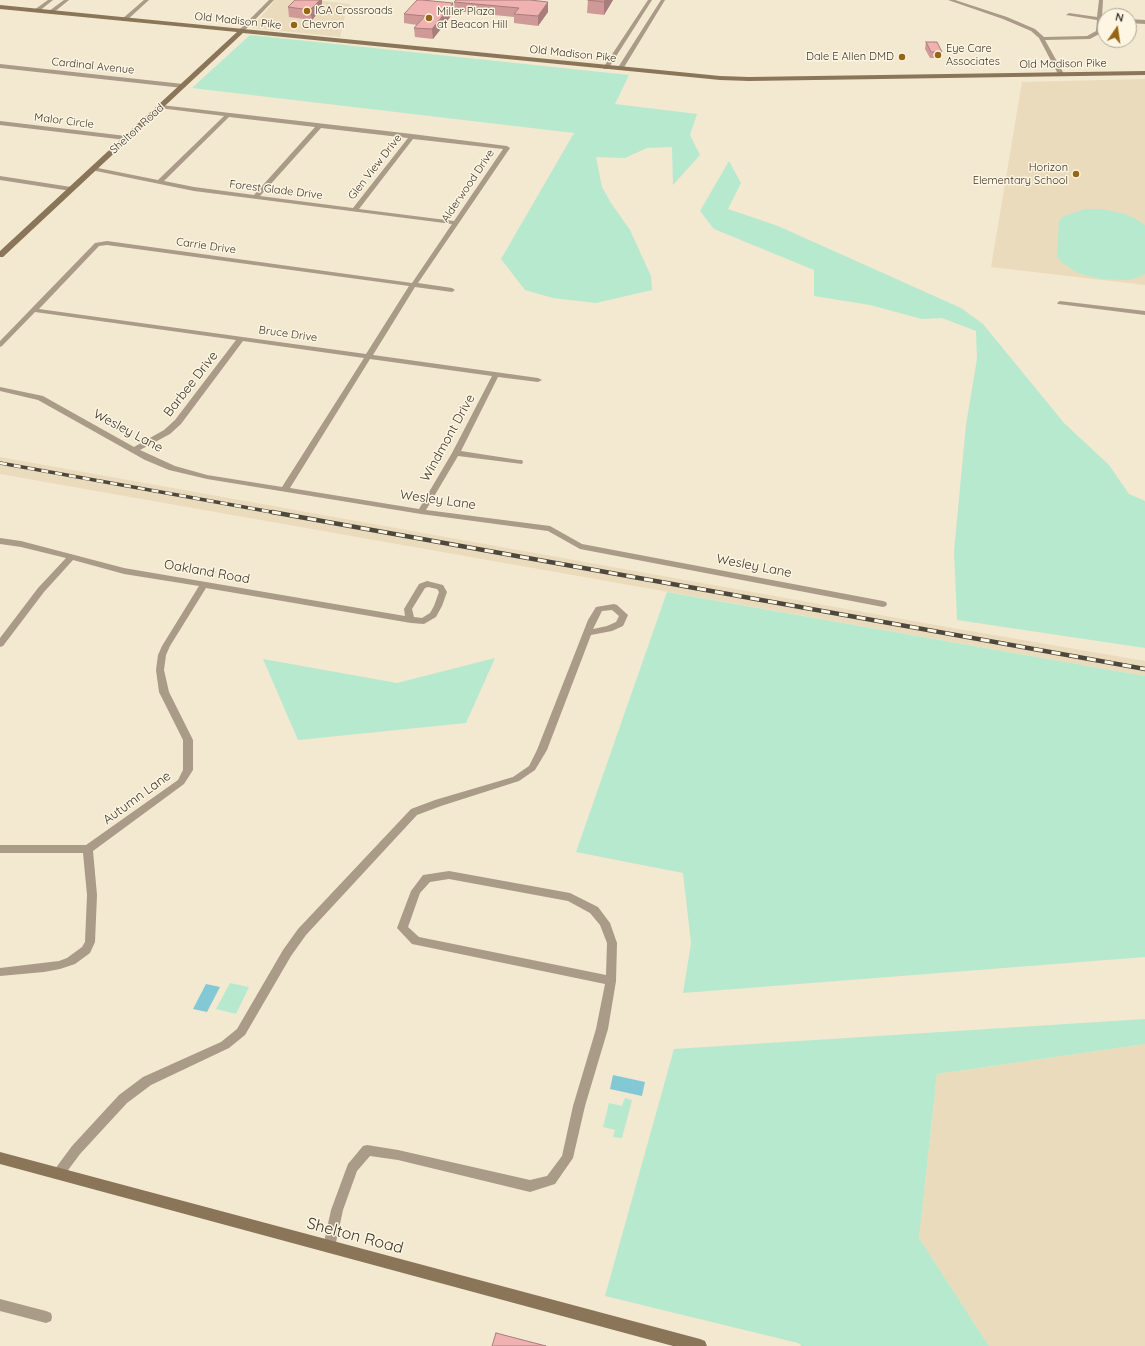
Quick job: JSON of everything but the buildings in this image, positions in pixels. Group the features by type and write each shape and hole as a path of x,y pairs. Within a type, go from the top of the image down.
{"main road":[{"name":"Old Madison Pike","path":"0,7 606,68 749,79 1145,73"},
{"name":"Shelton Road","path":"0,255 161,107 241,31"},
{"name":"Shelton Road","path":"0,1158 700,1346"}],"street":[{"path":"36,11 51,0"},
{"path":"51,12 67,0"},
{"path":"124,20 147,0"},
{"name":"Shelton Road","path":"241,31 272,0"},
{"path":"606,68 650,0"},
{"path":"620,69 663,0"},
{"path":"950,0 1025,26 1044,41 1061,74"},
{"path":"644,10 656,11"},
{"path":"1069,15 1097,18"},
{"path":"1044,41 1068,43 1088,38 1097,33"},
{"path":"626,38 638,40"},
{"name":"Cardinal Avenue","path":"0,66 183,86"},
{"name":"Alderwood Drive","path":"161,107 507,148 414,284 284,489"},
{"path":"160,182 228,115"},
{"name":"Malor Circle","path":"0,123 126,138"},
{"path":"255,197 319,126"},
{"name":"Glen View Drive","path":"355,210 412,136"},
{"name":"Forest Glade Drive","path":"93,168 194,189 456,223"},
{"path":"0,178 71,189"},
{"name":"Carrie Drive","path":"0,345 97,244 107,243 452,290"},
{"path":"1060,303 1145,313"},
{"name":"Bruce Drive","path":"34,310 538,380"},
{"name":"Barbee Drive","path":"135,450 167,432 178,422 241,339"},
{"name":"Windmont Drive","path":"421,512 456,453 496,374"},
{"name":"Wesley Lane","path":"0,389 40,398 61,408 148,458 172,468 207,477 421,512 550,530 580,546 883,604"},
{"path":"456,453 519,462"},
{"name":"Oakland Road","path":"0,541 21,544 124,571 411,620 424,621 433,615 443,592 440,587 427,584 422,586 408,609 408,614 411,620"},
{"path":"0,644 41,590 71,558"},
{"name":"Autumn Lane","path":"88,849 181,782 188,770 188,740 164,692 160,670 162,655 166,646 204,585"},
{"path":"58,1173 76,1150 123,1099 147,1081 225,1045 241,1032 287,953 302,932 414,812 516,779 532,768 542,750 587,633"},
{"path":"0,849 88,849 92,895 90,942 86,950 70,961 60,965 0,972"},
{"path":"329,1247 337,1210 352,1168 367,1150 398,1155 530,1186 551,1180 567,1158 579,1106 602,1029 611,981 612,943 604,923 594,910 570,897 449,875 427,878 416,891 402,928 416,941 611,981"},
{"path":"0,1304 46,1316"}],"shaded area":[{"path":"275,0 314,0 351,4 345,16 340,37 252,28"},
{"name":"Horizon Elementary School","path":"1145,79 1145,285 991,267 1022,82"},
{"path":"0,457 947,627 1145,661 1145,676 0,474"},
{"path":"1145,1044 1145,1346 989,1346 919,1238 937,1074"}],"green space":[{"path":"250,35 629,75 615,104 697,114 690,135 700,155 673,185 672,147 647,148 625,158 596,157 602,187 630,230 651,276 652,290 596,303 553,298 525,290 501,259 574,133 192,88"},
{"path":"729,161 741,183 728,209 778,226 961,308 983,324 1064,423 1109,465 1129,494 1145,501 1145,648 957,620 954,551 966,425 977,359 976,331 942,318 922,319 870,305 814,296 814,270 714,229 700,211"},
{"path":"1085,209 1102,209 1125,214 1145,225 1145,274 1129,280 1101,279 1078,273 1061,262 1057,256 1059,221 1064,216"},
{"path":"667,592 1145,676 1145,957 683,993 691,943 683,873 576,852"},
{"path":"495,658 466,723 298,740 263,659 397,683"},
{"path":"230,983 249,987 236,1014 216,1009"},
{"path":"1145,1019 1145,1044 937,1074 919,1238 989,1346 802,1346 798,1343 605,1296 674,1049"},
{"path":"625,1098 632,1100 622,1138 613,1137 615,1130 603,1127 609,1103 622,1106"}],"water":[{"path":"206,984 220,987 207,1012 193,1009"},
{"path":"613,1075 645,1082 642,1096 610,1089"}],"railway":[{"path":"0,463 277,513"},
{"path":"272,512 1145,669"}],"place":[{"name":"IGA Crossroads","path":"307,11"},
{"name":"Miller Plaza at Beacon Hill","path":"429,18"},
{"name":"Chevron","path":"294,25"},
{"name":"Eye Care Associates","path":"938,55"},
{"name":"Dale E Allen DMD","path":"902,57"},
{"name":"Horizon Elementary School","path":"1076,174"}]}
